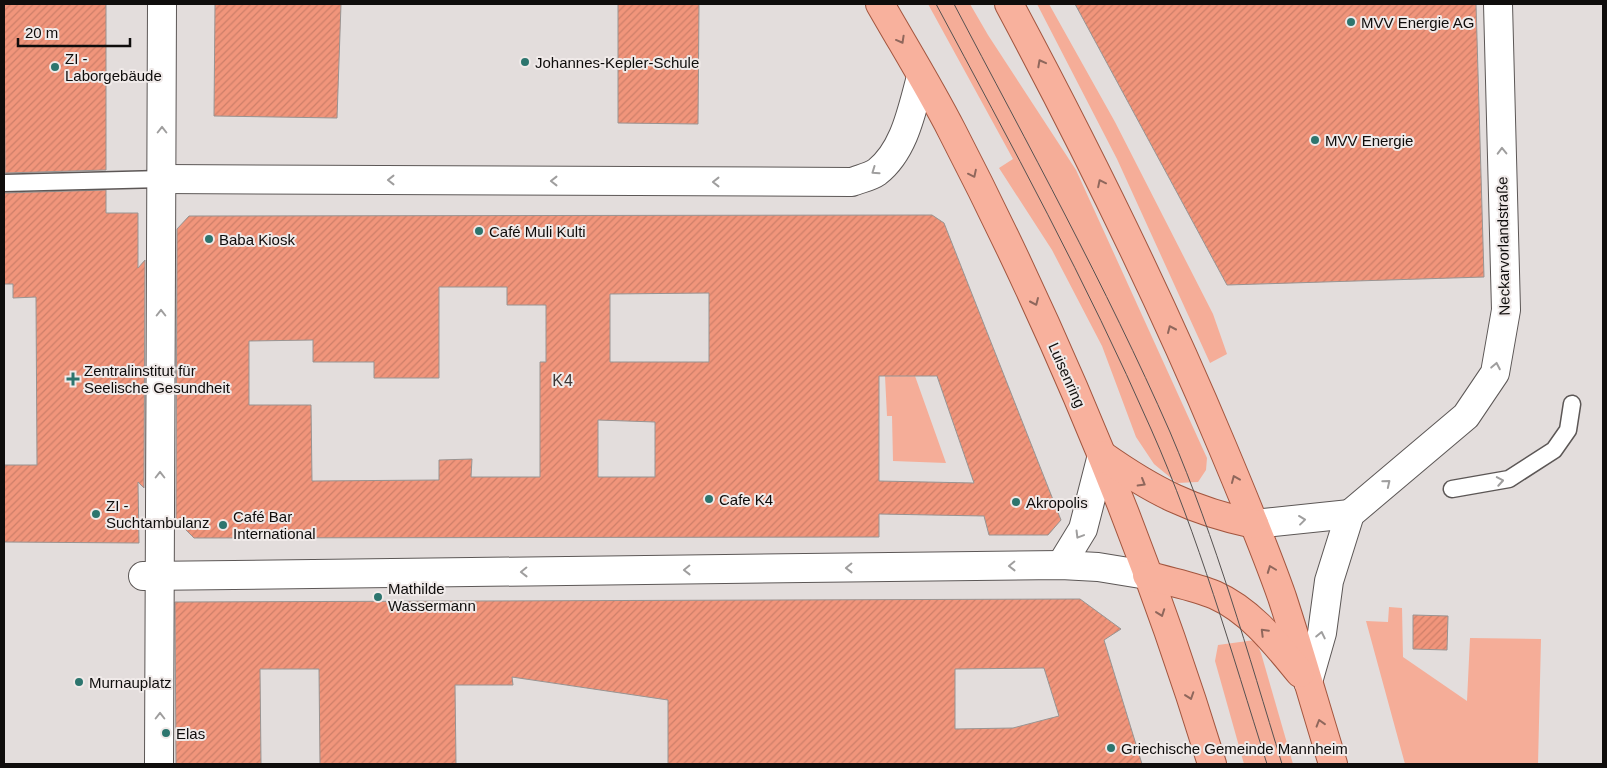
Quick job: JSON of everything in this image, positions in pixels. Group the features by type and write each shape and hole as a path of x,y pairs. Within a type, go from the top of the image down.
{"main road":[{"name":"Luisenring","path":"880,4 952,130 1014,258 1102,455 1147,575 1212,764"},
{"path":"1010,4 1063,106 1163,312 1254,524 1282,597 1333,764"},
{"path":"1102,455 1140,482 1181,503 1254,524"},
{"path":"1147,575 1214,594 1233,604 1274,642 1308,682"}],"street":[{"path":"160,764 152,576 162,179 162,4"},
{"name":"Neckarvorlandstraße","path":"1350,514 1466,416 1495,373 1506,310 1498,4"},
{"path":"162,179 852,182 877,172 895,151 904,133 921,77"},
{"path":"1061,566 1083,529 1102,455"},
{"path":"1254,524 1350,514 1333,565 1322,633 1308,682"},
{"path":"152,576 1061,566 1098,567 1147,575"}],"lane":[{"path":"4,183 162,179"},
{"path":"1452,489 1509,480 1554,450 1568,430 1572,404"}],"shaded area":[{"path":"928,4 970,4 988,35 1076,170 1207,458 1206,470 1198,482 1177,483 1154,464 1136,437 1102,346 1052,250 999,168 1013,159"},
{"path":"1037,4 1049,4 1115,122 1213,314 1227,354 1210,363 1117,159"},
{"path":"885,376 915,376 946,463 893,461 892,416 887,416"},
{"path":"1389,607 1402,608 1403,657 1467,701 1470,638 1541,639 1538,764 1405,764 1366,621 1388,622"},
{"path":"1255,640 1261,653 1293,764 1244,764 1215,661 1218,645"}],"building":[{"name":"ZI - Laborgebäude","path":"4,4 106,4 106,170 5,173"},
{"path":"215,4 341,4 337,118 214,116"},
{"path":"618,4 699,4 698,124 618,123"},
{"name":"MVV Energie","path":"1075,4 1476,4 1484,277 1227,285"},
{"name":"Zentralinstitut für Seelische Gesundheit","path":"106,190 106,213 138,213 138,268 145,260 144,488 138,482 139,543 4,542 4,465 37,465 36,297 13,298 13,284 4,284 4,193"},
{"path":"932,215 944,223 1061,520 1048,535 989,535 984,516 879,514 879,537 194,538 176,520 177,229 189,216","holes":["439,287 507,287 507,305 546,305 546,362 540,362 540,477 471,477 472,459 439,460 439,480 312,481 311,405 249,405 249,341 313,340 313,362 374,362 374,378 439,378","709,293 709,362 610,362 610,294","879,376 937,376 974,483 879,481","598,420 655,422 655,477 598,477"]},
{"path":"1080,599 1121,629 1104,640 1142,764 668,764 668,700 512,677 513,685 455,685 456,764 320,764 319,669 260,669 261,764 176,764 175,602","holes":["1044,668 1059,716 1013,728 955,729 955,669"]},
{"path":"1413,615 1448,616 1447,650 1413,649"}],"tram line":[{"path":"936,4 1075,267 1151,429 1199,553 1267,764"},
{"path":"954,4 1120,323 1170,432 1217,555 1282,764"}],"place":[{"name":"MVV Energie AG","path":"1351,22"},
{"name":"Johannes-Kepler-Schule","path":"525,62"},
{"name":"ZI - Laborgebäude","path":"55,67"},
{"name":"MVV Energie","path":"1315,140"},
{"name":"Café Muli Kulti","path":"479,231"},
{"name":"Baba Kiosk","path":"209,239"},
{"name":"Zentralinstitut für Seelische Gesundheit","path":"73,379"},
{"name":"Cafe K4","path":"709,499"},
{"name":"Akropolis","path":"1016,502"},
{"name":"ZI - Suchtambulanz","path":"96,514"},
{"name":"Café Bar International","path":"223,525"},
{"name":"Mathilde Wassermann","path":"378,597"},
{"name":"Murnauplatz","path":"79,682"},
{"name":"Elas","path":"166,733"},
{"name":"Griechische Gemeinde Mannheim","path":"1111,748"}],"district":[{"name":"K4","path":"563,380"}]}
